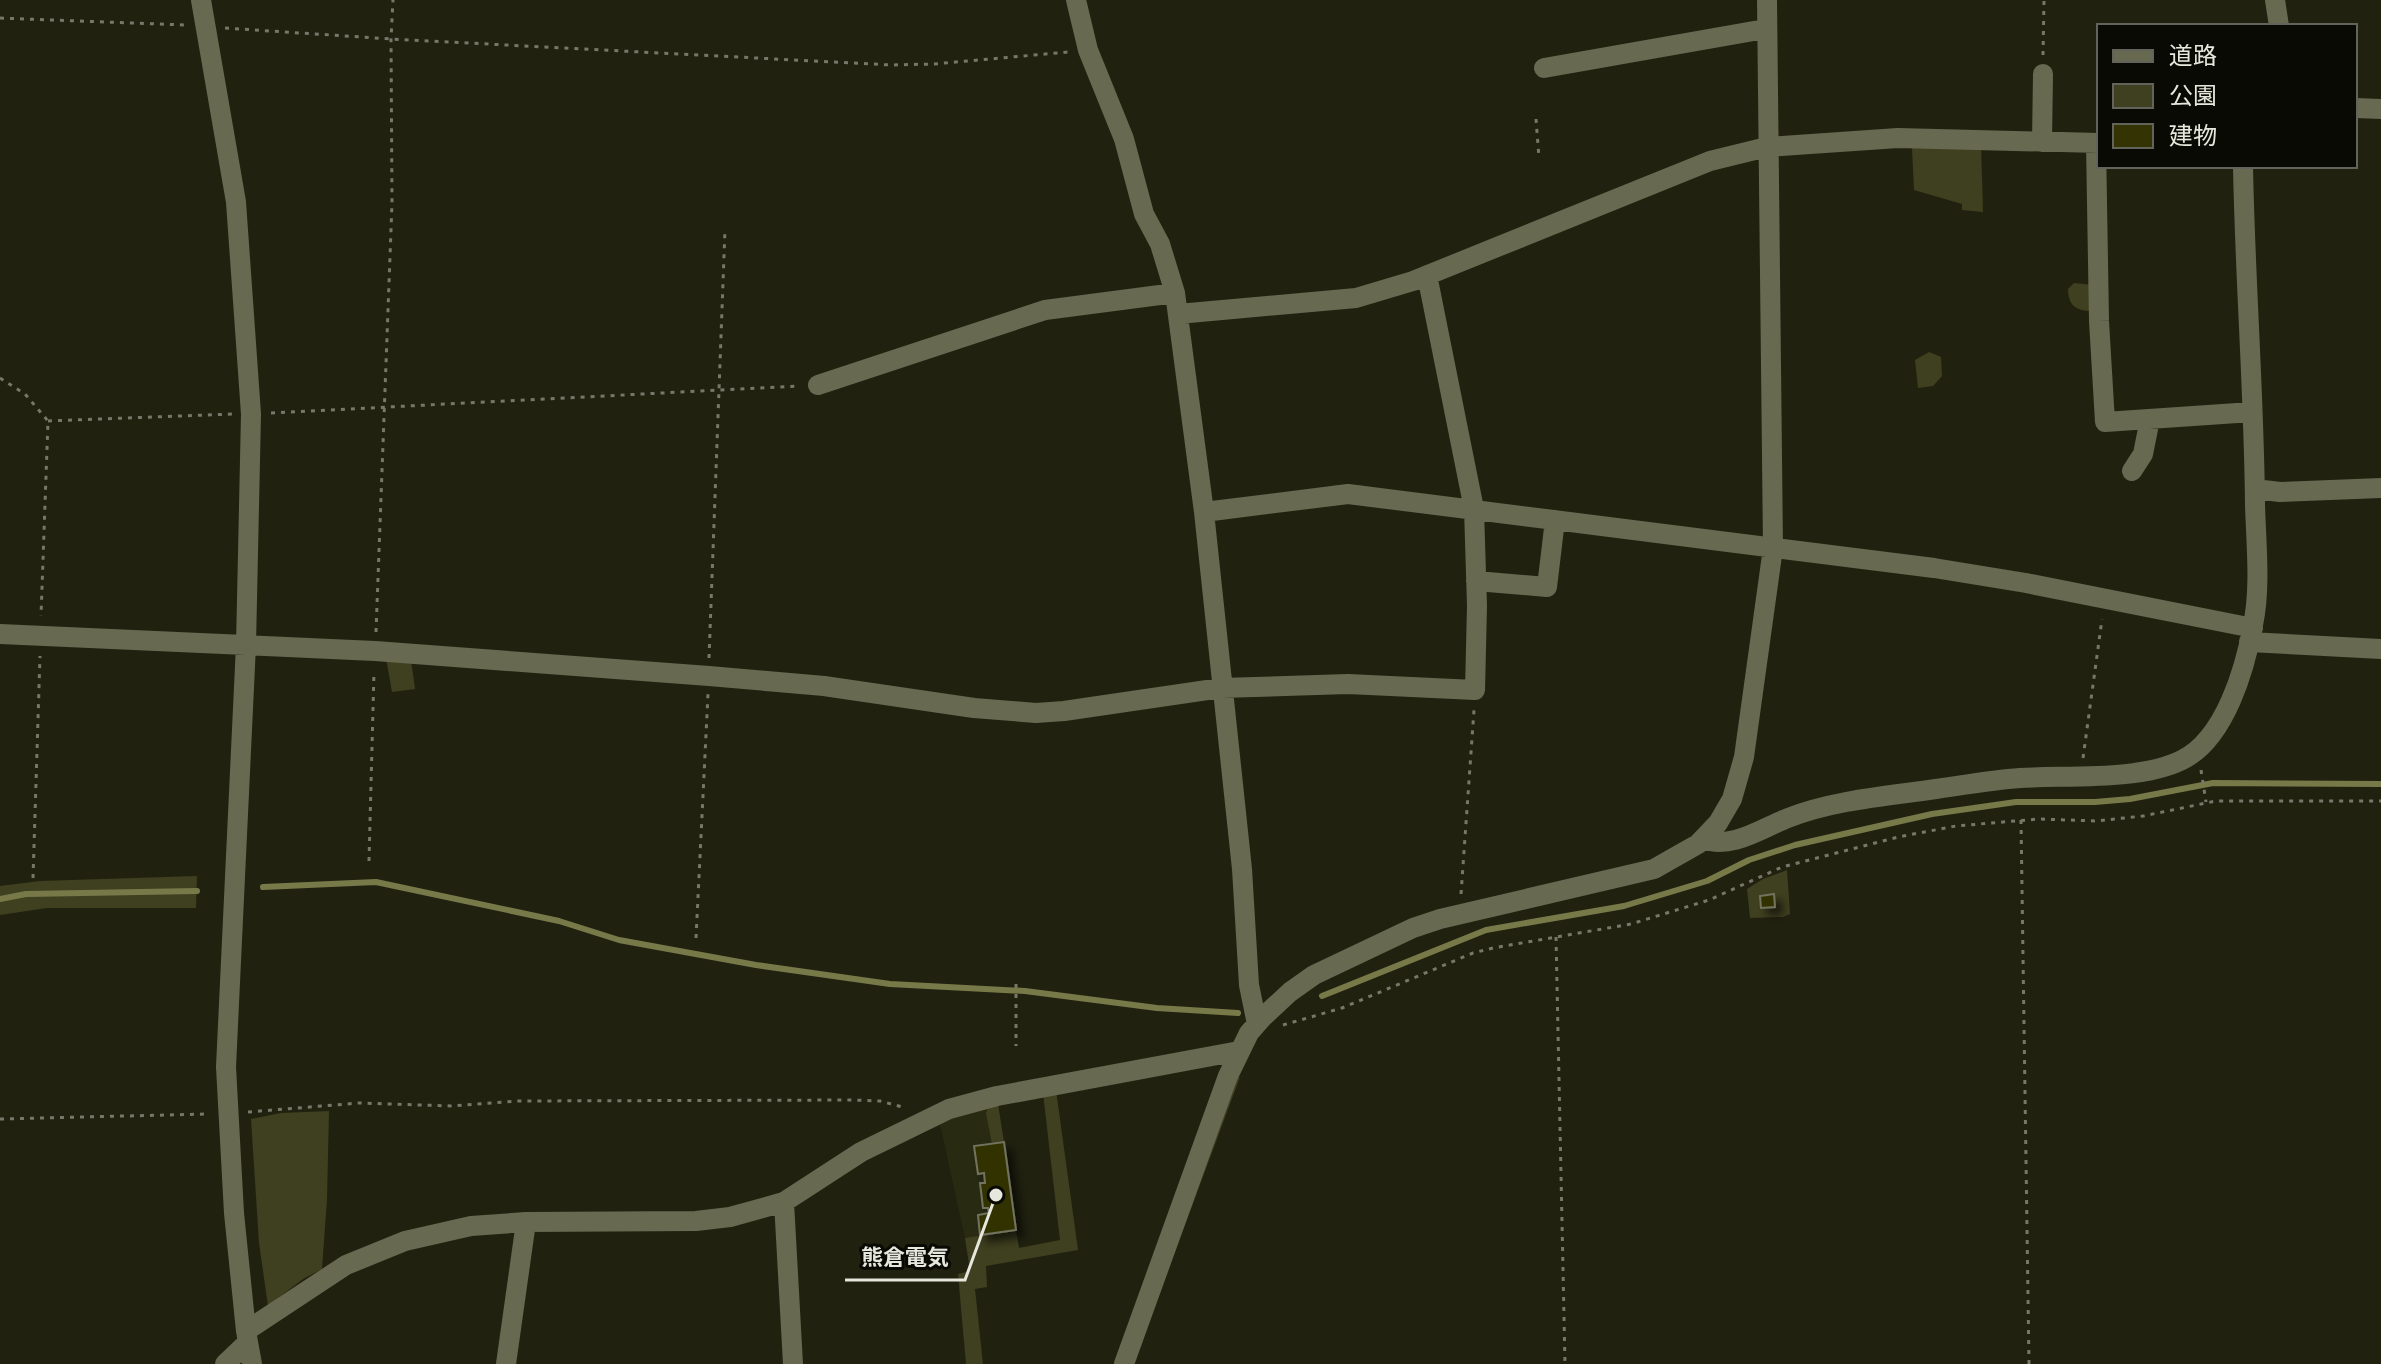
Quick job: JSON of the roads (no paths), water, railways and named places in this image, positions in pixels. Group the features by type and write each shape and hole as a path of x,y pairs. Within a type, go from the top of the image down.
{"street":[{"path":"201,0 236,202 251,414 246,645 228,1031 228,1113 247,1337 252,1364"},
{"path":"1076,0 1088,50 1124,139 1144,214 1160,244 1175,293 1204,512 1242,869 1249,985 1257,1024"},
{"path":"1124,1364 1239,1051 1257,1024 1290,992 1314,975 1413,928 1459,913 1654,869 1689,851 1703,839 1718,823 1732,799 1744,757 1773,548 1767,0"},
{"path":"2275,0 2279,24"},
{"path":"1544,68 1765,29"},
{"path":"2042,142 2043,74"},
{"path":"2357,108 2381,109"},
{"path":"1178,314 1356,298 1427,275 1710,161 1767,147 1898,138 2097,143"},
{"path":"2098,168 2099,321 2105,422 2252,412"},
{"path":"1703,839 1723,842 1737,839 1817,809 1895,795 2016,778 2146,770 2183,760 2214,731 2231,702 2255,611 2255,489 2243,168"},
{"path":"0,634 375,651 709,676 860,690 974,708 1036,713 1221,688 1348,684 1475,690 1474,509 1427,275"},
{"path":"818,385 1045,310 1175,293"},
{"path":"2132,471 2143,454 2150,419"},
{"path":"2255,489 2280,492 2381,488"},
{"path":"1204,512 1348,494 1934,568 2104,599 2251,635 2381,649"},
{"path":"1476,581 1547,587 1555,520"},
{"path":"225,1364 247,1337 318,1282 374,1252 405,1241 471,1226 526,1222 696,1221 730,1217 784,1202 861,1152 923,1120 981,1099 1239,1051"},
{"path":"784,1202 793,1364"},
{"path":"506,1364 526,1222"}],"waterway":[{"path":"1322,996 1486,930 1624,906 1707,881 1749,860 1795,845 1932,814 2016,802 2130,799 2213,783 2381,784"},
{"path":"263,887 376,882 559,921 619,940 756,965 890,984 1025,991 1157,1008 1238,1013"},
{"path":"0,899 26,894 197,891"}],"place":[{"name":"熊倉電気","path":"996,1195"}]}
